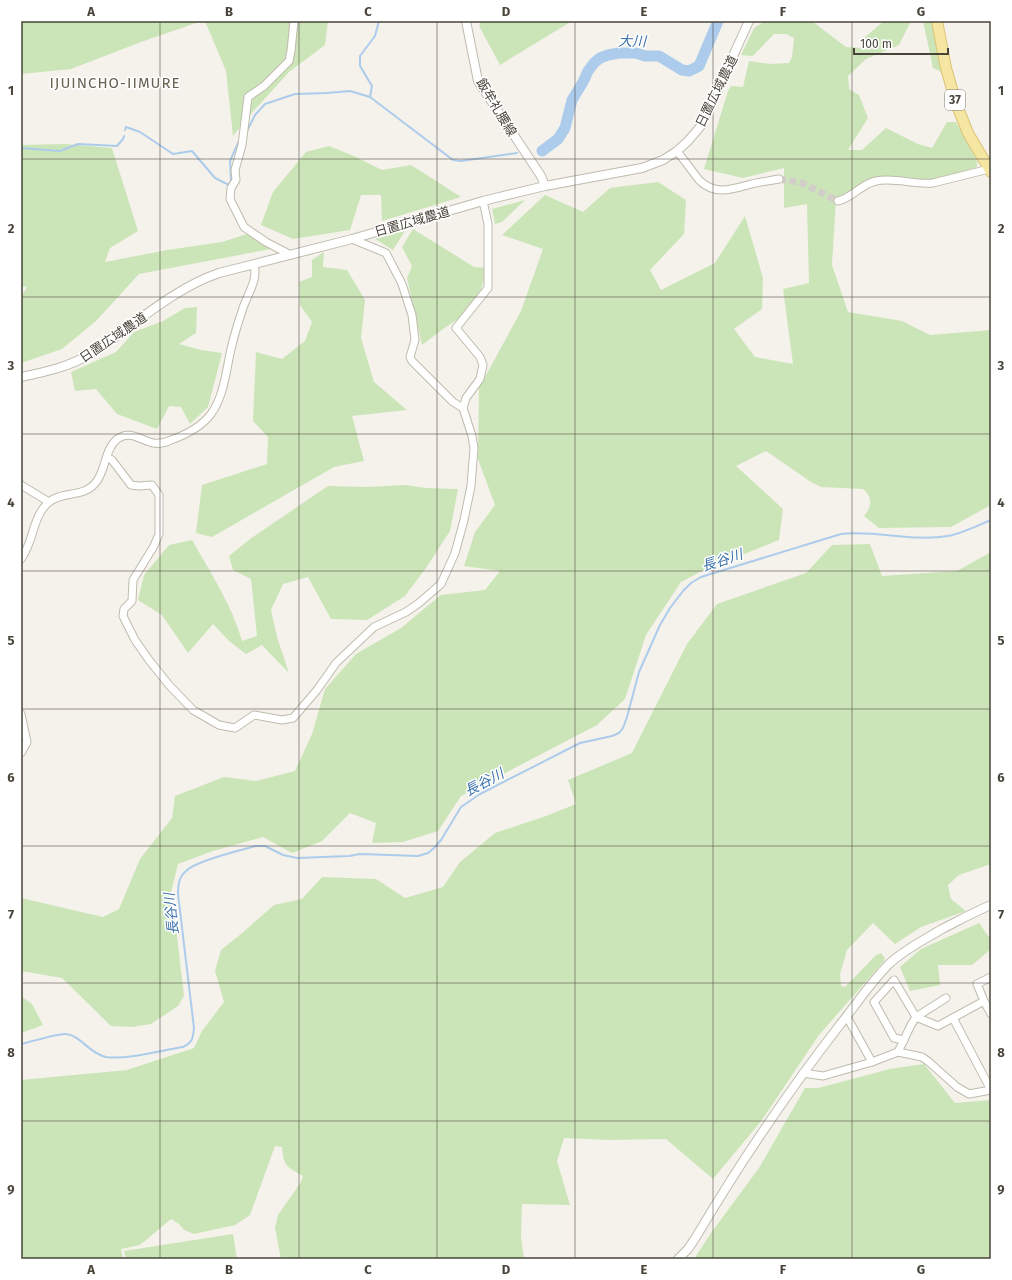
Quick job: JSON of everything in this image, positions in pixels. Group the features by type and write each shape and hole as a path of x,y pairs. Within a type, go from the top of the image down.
{"main road":[{"name":"37","path":"937,21 946,68 956,103 968,132 990,170"}],"street":[{"path":"291,255 266,242 244,226 230,199 230,188 236,180 235,170 242,146 248,97 264,86 289,61 294,21"},
{"name":"飯牟礼腰線","path":"466,21 478,81 541,176 545,186"},
{"name":"日置広域農道","path":"21,377 76,362 92,354 163,303 204,278 352,239 484,200 545,186 651,166 677,151 700,127 712,104 749,21"},
{"path":"677,151 699,180 703,184 713,188 730,190 749,184 779,179"},
{"path":"838,202 844,200 865,185 878,180 933,184 990,170"},
{"path":"107,457 112,460 131,485 152,485 159,495 159,534 154,546 133,580 132,601 124,610 123,616 134,640 169,685 193,710 219,725 235,728 254,715 282,720 293,718 317,690 336,663 374,627 406,612 419,604 441,584 455,553 471,486 474,448 472,436 463,408 466,398 480,379 483,365 480,357 456,328 488,288 488,224 484,200"},
{"path":"352,239 386,253 402,284 412,315 415,340 410,357 412,362 452,402 463,408"},
{"path":"21,559 26,552 42,510 49,502 56,498 77,494 89,489 97,480 111,447 119,438 130,435 153,443 165,443 190,431 210,416 219,399 234,334 256,276 254,265"},
{"path":"21,485 49,502"},
{"path":"21,714 27,742 21,753"},
{"path":"678,1259 688,1249 696,1237 747,1153 803,1073 847,1017 865,991 889,964 902,953 958,921 991,905"},
{"path":"991,977 977,984 991,1014"},
{"path":"904,1040 894,1038 874,1002 894,980 916,1017 938,1026 984,1001"},
{"path":"898,1052 911,1024 916,1017 946,998"},
{"path":"847,1017 872,1062"},
{"path":"803,1073 823,1076 872,1062 898,1052 922,1057 957,1087 969,1094 991,1090 953,1018"}],"green space":[{"path":"21,21 202,21 141,42 71,69 21,74"},
{"path":"205,21 328,21 325,45 289,72 233,136 226,71"},
{"path":"481,21 572,21 500,65 479,26"},
{"path":"765,21 812,21 846,47 863,48 865,37 884,21 911,21 899,45 866,59 848,76 849,89 859,95 868,118 848,150 862,150 886,128 918,144 932,148 947,122 956,122 977,161 977,167 931,181 906,177 868,180 836,200 832,265 848,312 902,321 930,335 991,330 991,505 951,527 879,528 864,516 869,509 870,499 863,489 821,487 811,482 766,451 736,466 783,509 779,540 700,572 681,582 646,635 625,699 597,725 461,796 438,831 403,842 372,843 376,823 350,813 322,841 292,853 263,837 213,851 178,864 169,900 174,911 184,996 178,1006 151,1024 132,1027 111,1026 62,978 21,971 21,898 103,917 119,909 140,859 172,818 175,796 224,777 256,781 295,771 312,734 325,689 356,654 401,628 441,595 485,590 500,571 464,566 475,532 495,505 478,459 479,388 521,311 543,249 502,235 545,195 583,212 610,188 658,182 686,200 684,234 650,270 661,290 715,263 745,216 763,278 762,309 734,329 755,357 793,364 783,289 809,283 807,204 784,208 784,168 743,178 704,169 728,91 731,86 743,87 749,61 770,64 789,63 792,57 794,38 786,34 774,34 753,56 741,55 754,28"},
{"path":"923,21 932,21 942,72 933,68"},
{"path":"65,144 112,148 138,231 110,248 105,262 167,250 222,242 250,233 271,249 139,274 96,321 62,349 21,363 21,297 27,287 21,286 21,145"},
{"path":"329,146 354,156 382,170 411,165 461,197 382,221 381,195 361,195 350,230 293,239 261,225 273,192 306,152"},
{"path":"525,200 502,222 495,224 492,209"},
{"path":"413,229 474,267 487,268 476,307 422,345 407,278 412,266 402,247"},
{"path":"405,231 393,250 375,239"},
{"path":"324,252 323,267 347,270 365,300 361,338 374,382 407,410 352,416 364,461 334,467 212,537 196,533 202,485 267,464 268,437 253,421 256,352 282,359 305,341 312,322 300,305 299,282 312,277 312,260"},
{"path":"197,307 196,333 179,344 201,350 222,353 208,407 190,424 181,407 169,406 157,429 117,414 96,389 75,391 71,372 116,352 134,332 163,321 185,308"},
{"path":"405,485 426,488 458,489 450,531 426,568 405,596 367,620 331,619 308,577 283,584 271,610 277,637 289,673 262,645 246,654 229,641 213,624 188,653 162,615 138,600 144,575 169,545 192,540 227,602 242,641 257,636 251,579 233,570 229,556 250,539 328,486 367,487"},
{"path":"870,544 882,576 957,571 991,552 991,864 959,875 948,885 951,899 966,911 921,927 895,944 873,923 847,950 840,974 841,986 845,987 876,955 881,953 885,958 819,1035 762,1120 713,1179 666,1139 608,1140 564,1138 557,1161 570,1205 522,1204 521,1237 524,1259 281,1259 275,1228 278,1215 301,1182 303,1176 289,1168 284,1159 282,1147 275,1146 250,1215 235,1225 194,1234 184,1230 179,1224 171,1219 140,1245 121,1249 123,1259 21,1259 21,1080 127,1070 194,1048 202,1031 224,1002 215,971 221,950 274,905 302,899 322,877 376,879 405,898 443,887 460,862 495,833 576,804 568,780 632,753 687,644 717,604 806,573 832,545"},
{"path":"979,923 991,940 991,949 972,965 938,965 940,985 910,991 900,967 921,949"},
{"path":"21,996 32,1004 43,1025 21,1033"},
{"path":"924,1064 955,1103 991,1100 991,1259 694,1259 711,1233 759,1168 805,1088 818,1088 890,1069"},
{"path":"233,1234 237,1259 126,1259 124,1251"}],"waterway":[{"path":"370,97 372,86 360,66 360,56 375,36 379,21"},
{"name":"大川","path":"542,151 558,139 565,128 572,100 588,71 600,58 619,53 636,53 645,56 659,56 682,70 689,71 699,66 718,21"},
{"path":"246,133 255,115 265,104 295,94 350,91 370,97 453,160 461,161 517,153"},
{"path":"125,130 126,127 140,132 173,154 192,151 215,178 229,185 231,180 230,161 241,139"},
{"path":"21,148 60,151 78,144 117,146 124,136"},
{"name":"長谷川","path":"21,1044 51,1036 66,1034 76,1038 100,1055 114,1058 183,1047 189,1043 192,1039 194,1028 178,894 179,881 186,871 199,863 256,846 265,846 283,855 297,858 349,856 360,854 418,856 428,853 441,840 461,807 480,794 580,743 619,733 623,728 627,717 639,672 660,625 670,608 683,591 691,583 701,577 841,534 867,533 921,538 948,536 991,520"}],"tunnel":[{"path":"779,179 802,183 838,201"}],"district":[{"name":"IJUINCHO-IIMURE","path":"115,83"}]}
